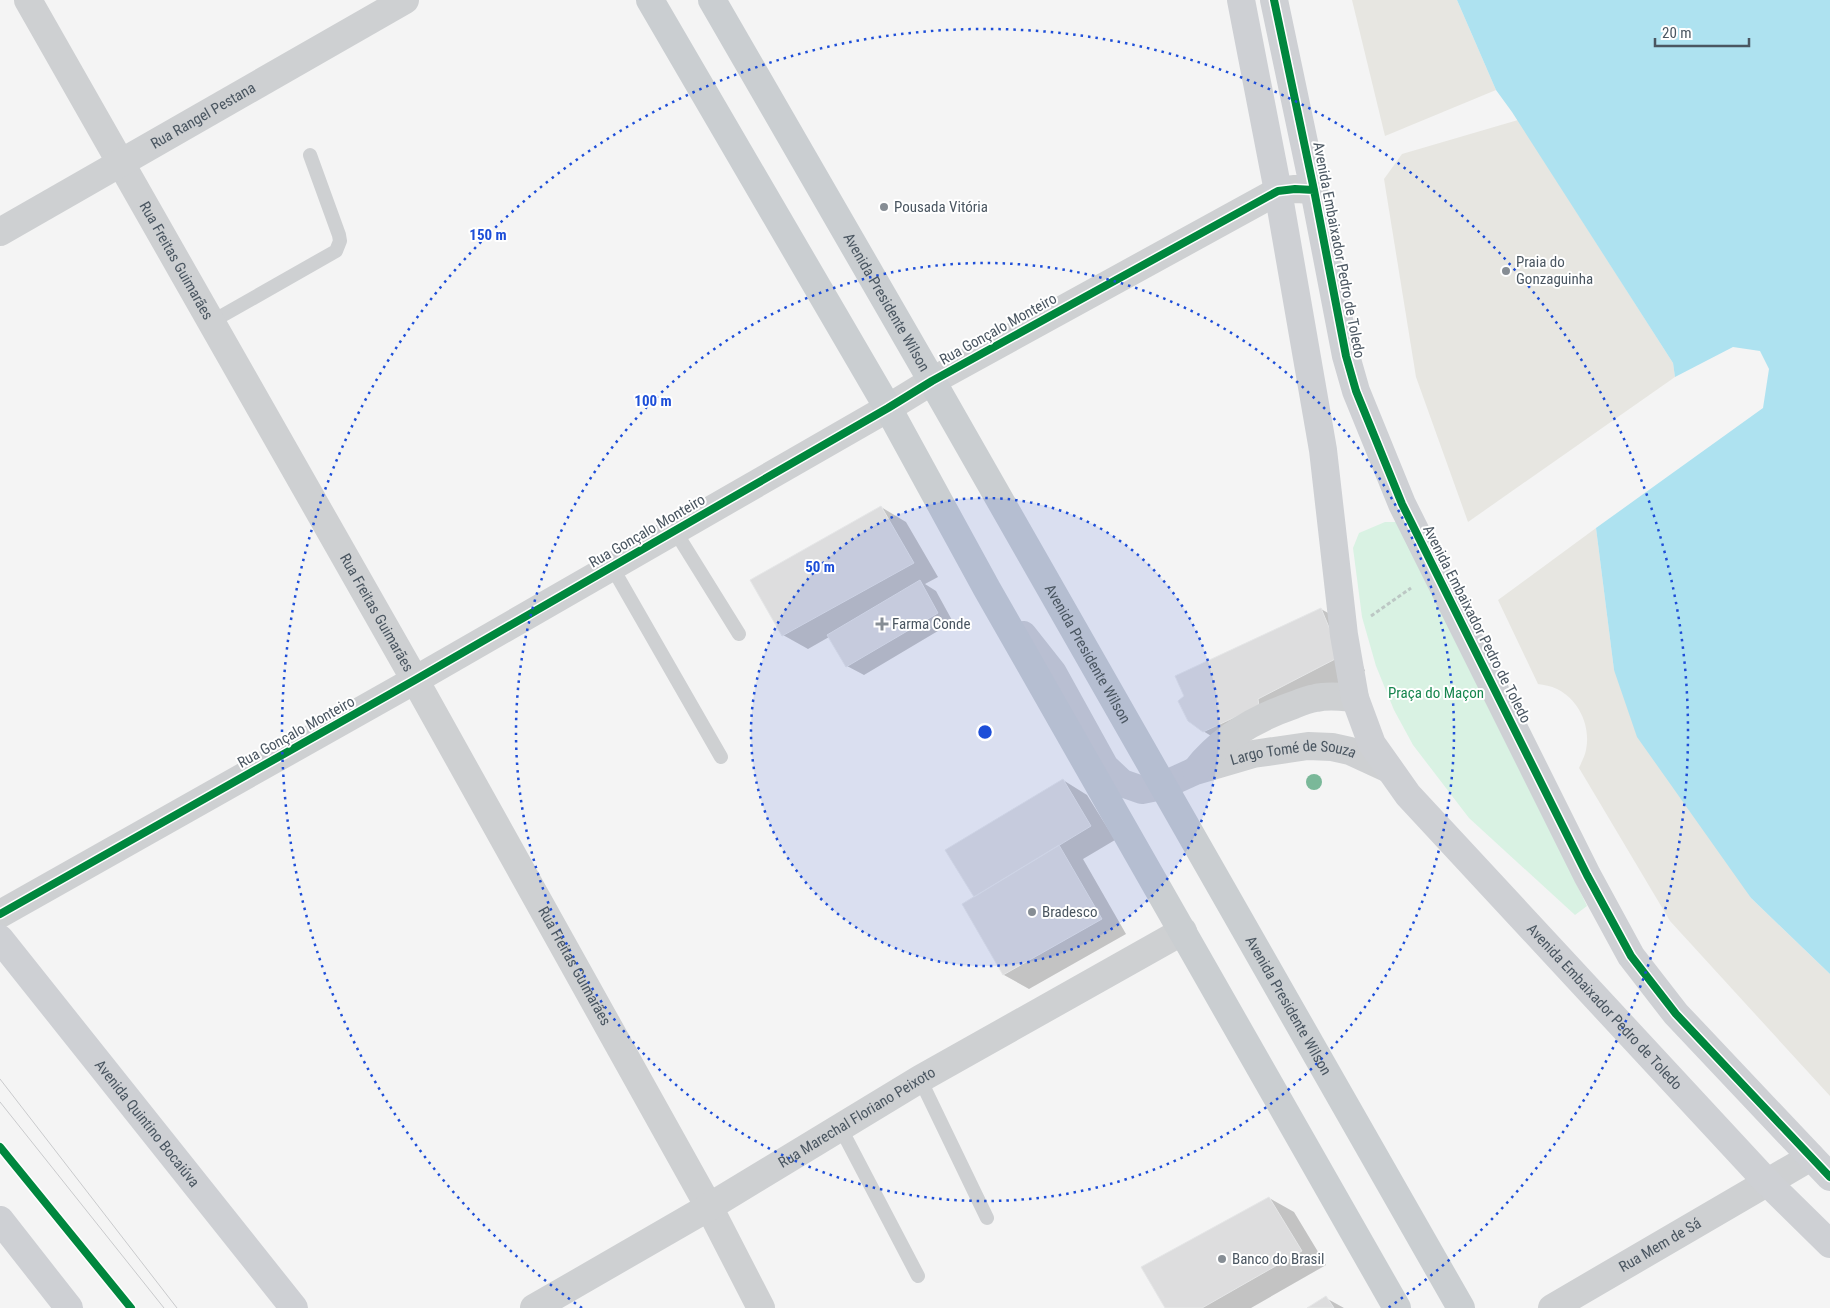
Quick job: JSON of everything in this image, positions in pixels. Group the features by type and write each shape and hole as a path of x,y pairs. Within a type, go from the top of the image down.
{"main road":[{"path":"650,0 888,408 987,589 1397,1308"},
{"name":"Avenida Presidente Wilson","path":"712,0 932,381 1461,1308"},
{"name":"Avenida Embaixador Pedro de Toledo","path":"1241,0 1278,191 1326,472 1344,635 1355,698 1372,744 1408,795 1768,1183 1830,1244"},
{"name":"Avenida Embaixador Pedro de Toledo","path":"1274,0 1314,190 1340,330 1356,392 1402,504 1587,875 1631,956 1676,1014 1830,1177"},
{"name":"Avenida Quintino Bocaiúva","path":"0,939 294,1308"},
{"path":"0,1220 69,1308"}],"street":[{"name":"Rua Freitas Guimarães","path":"28,0 415,680 709,1207 761,1308"},
{"name":"Rua Rangel Pestana","path":"0,232 404,0"},
{"name":"Rua Gonçalo Monteiro","path":"0,914 415,680 932,381 1278,191 1295,189 1314,190"},
{"name":"Largo Tomé de Souza","path":"987,589 1053,674 1105,767 1122,783 1142,790 1162,786 1195,771 1253,754 1308,746 1332,747 1350,751 1388,769"},
{"name":"Largo Tomé de Souza","path":"1195,771 1208,754 1228,737 1264,717 1315,698 1336,696 1355,698"},
{"name":"Rua Marechal Floriano Peixoto","path":"534,1308 709,1207 920,1078 1183,932"},
{"name":"Rua Mem de Sá","path":"1552,1308 1810,1157"}],"lane":[{"path":"211,322 336,251 340,241 339,235 310,155"},
{"path":"675,531 739,634"},
{"path":"612,566 721,757"},
{"path":"920,1078 987,1218"},
{"path":"840,1127 918,1276"}],"path":[{"path":"1344,635 1435,570"}],"green space":[{"name":"Praça do Maçon","path":"1385,522 1399,522 1407,530 1587,906 1575,915 1469,818 1413,745 1394,710 1376,666 1362,617 1353,548 1359,533"}],"sand":[{"path":"1352,0 1457,0 1496,90 1385,136"},
{"name":"Praia do Gonzaguinha","path":"1518,120 1673,363 1675,377 1468,522 1416,377 1384,179 1402,154"},
{"path":"1596,528 1614,670 1751,898 1830,974 1830,1096 1670,921 1579,768 1587,741 1587,732 1582,715 1572,700 1565,694 1552,687 1538,684 1498,600"}],"water":[{"path":"1457,0 1830,0 1830,974 1751,898 1637,737 1614,670 1596,528 1763,408 1769,369 1760,351 1733,347 1675,377 1673,363 1496,90"}],"building":[{"path":"881,506 914,563 782,636 750,580"},
{"name":"Farma Conde","path":"920,580 938,613 846,667 827,635"},
{"path":"1321,608 1341,656 1258,699 1259,706 1203,732 1188,721 1178,701 1184,696 1175,676"},
{"path":"1063,779 1091,826 974,897 945,850"},
{"name":"Bradesco","path":"1059,845 1102,919 1003,975 962,904"},
{"name":"Banco do Brasil","path":"1269,1197 1302,1251 1202,1308 1165,1308 1141,1267"},
{"path":"1326,1296 1334,1308 1307,1308"}],"tram line":[{"path":"0,1079 177,1308"},
{"path":"0,1102 164,1308"}],"cycle path":[{"path":"1274,0 1314,190 1346,356 1356,391 1402,504 1587,875 1631,956 1676,1014 1830,1177"},
{"path":"0,914 415,680 932,381 1278,191 1295,189 1314,190"},
{"path":"0,1147 131,1308"}],"place":[{"name":"Pousada Vitória","path":"884,207"},
{"name":"Praia do Gonzaguinha","path":"1506,271"},
{"name":"Farma Conde","path":"882,624"},
{"name":"Bradesco","path":"1032,912"},
{"name":"Banco do Brasil","path":"1222,1259"}]}
